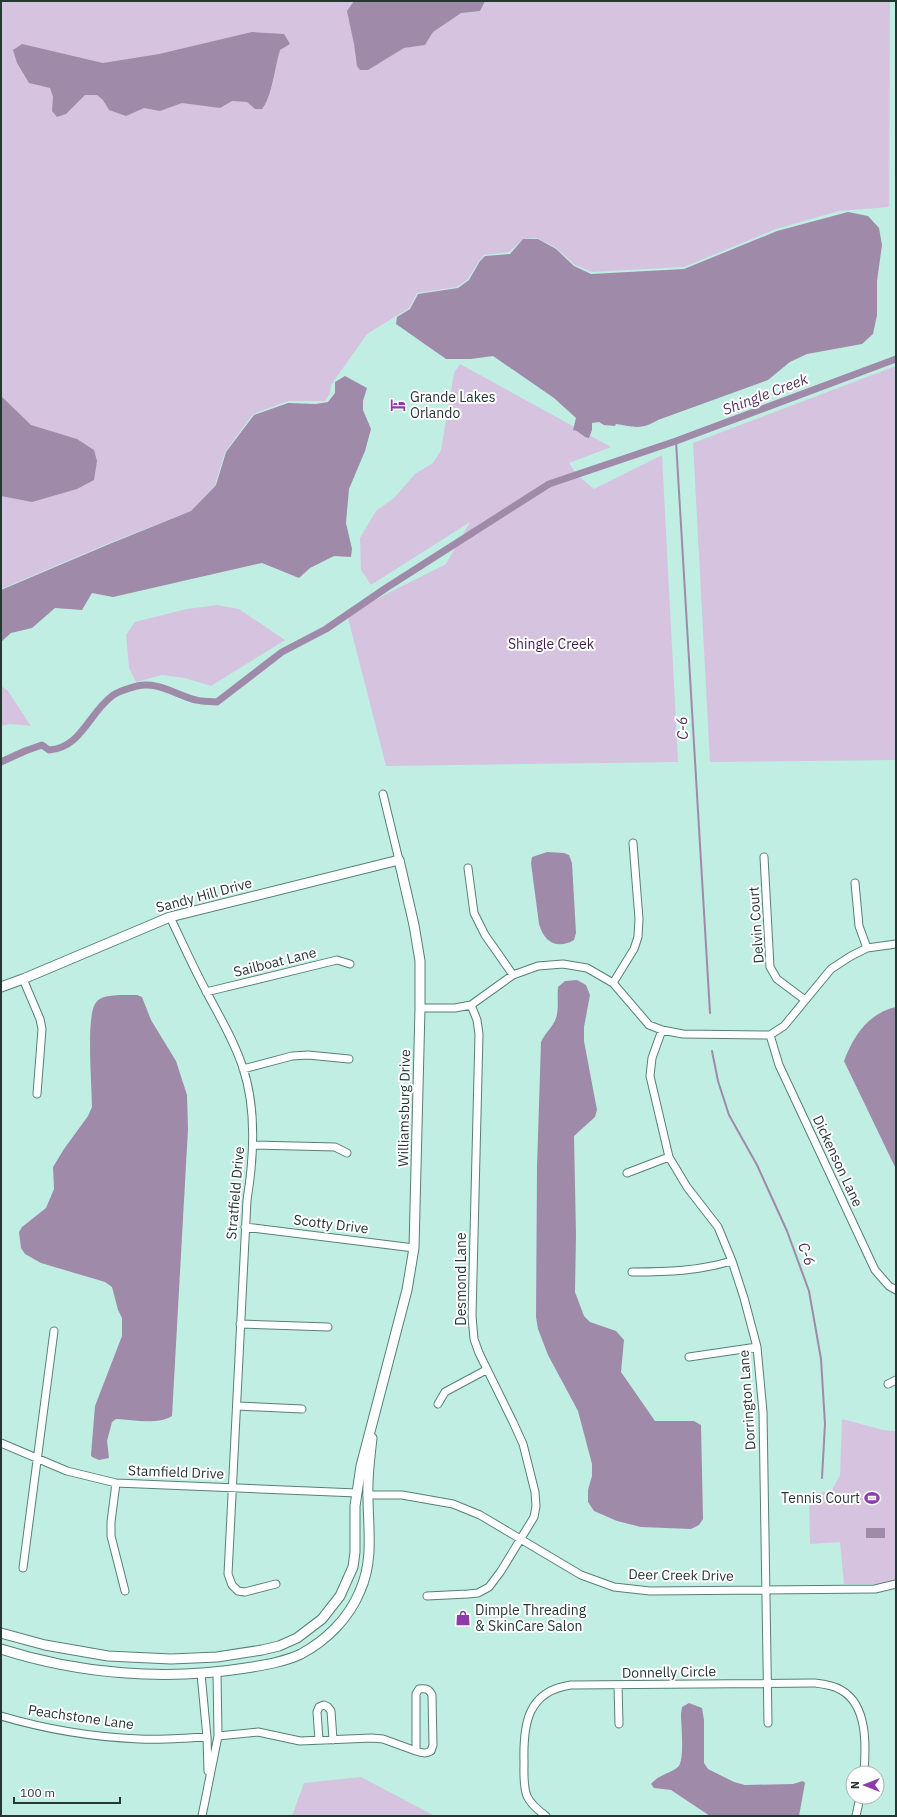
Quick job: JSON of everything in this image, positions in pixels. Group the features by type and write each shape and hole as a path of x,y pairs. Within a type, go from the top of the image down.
{"street":[{"name":"Williamsburg Drive","path":"1,1633 77,1652 142,1658 217,1657 279,1646 297,1638 310,1630 322,1619 340,1596 352,1567 355,1552 355,1506 361,1466 407,1290 414,1248 420,961 414,925 383,794"},
{"path":"613,983 634,949 638,937 639,919 633,843"},
{"name":"Delvin Court","path":"764,857 770,967 777,979 805,1000"},
{"name":"Sandy Hill Drive","path":"1,987 170,917 399,860"},
{"path":"468,868 474,913 485,935 512,975"},
{"path":"855,883 857,916 867,948"},
{"name":"Stratfield Drive","path":"170,917 206,992 230,1037 243,1068 252,1116 252,1167 245,1227 228,1574 232,1585 238,1591 245,1592 276,1584"},
{"path":"420,1008 455,1008 471,1005 512,975 538,966 563,964 587,968 613,983 649,1025 662,1030 683,1034 770,1035 784,1026 831,969 867,948 896,944"},
{"name":"Sailboat Lane","path":"206,992 337,960 350,964"},
{"path":"23,979 40,1019 42,1029 37,1094"},
{"name":"Desmond Lane","path":"427,1596 478,1593 489,1587 501,1571 534,1517 536,1506 535,1492 522,1444 513,1422 486,1370 474,1339 472,1316 479,1034 477,1020 471,1005"},
{"name":"Dorrington Lane","path":"662,1030 652,1058 650,1076 669,1157 686,1187 718,1227 732,1261 757,1347 763,1412 768,1722"},
{"name":"Dickenson Lane","path":"770,1035 778,1065 875,1270 889,1286 896,1290"},
{"path":"243,1068 292,1056 308,1055 349,1059"},
{"path":"253,1145 335,1147 346,1153"},
{"path":"627,1173 669,1157"},
{"name":"Scotty Drive","path":"245,1227 414,1248"},
{"path":"632,1272 682,1272 709,1268 732,1261"},
{"path":"240,1324 328,1327"},
{"path":"23,1568 54,1332"},
{"path":"689,1357 757,1347"},
{"path":"438,1404 444,1392 486,1370"},
{"path":"888,1384 896,1380"},
{"path":"237,1406 302,1410"},
{"name":"Williamsburg Drive","path":"1,1649 43,1661 134,1674 201,1674 268,1664 300,1654 330,1634 352,1607 361,1590 366,1573 370,1538 367,1495 374,1421"},
{"name":"Stamfield Drive","path":"1,1443 67,1471 116,1483 357,1493"},
{"path":"116,1483 111,1522 111,1536 125,1591"},
{"name":"Deer Creek Drive","path":"367,1495 402,1495 452,1504 480,1515 581,1575 614,1587 650,1591 875,1589 896,1584"},
{"path":"202,1816 218,1736 217,1672"},
{"path":"201,1674 207,1737 208,1783"},
{"name":"Donnelly Circle","path":"546,1816 536,1808 527,1797 524,1786 523,1739 527,1718 535,1704 543,1695 558,1687 571,1685 814,1683 828,1685 841,1689 851,1698 858,1711 863,1726 865,1765"},
{"path":"618,1685 619,1724"},
{"path":"218,1736 258,1732 300,1741 383,1739 416,1751 427,1754 431,1751 432,1745 432,1695 429,1690 424,1688 419,1689 416,1694 416,1751"},
{"path":"319,1740 317,1712 319,1707 324,1705 328,1706 331,1711 333,1740"},
{"name":"Peachstone Lane","path":"1,1716 22,1722 82,1733 140,1739 207,1737"},
{"path":"856,1816 858,1805"}],"green space":[{"name":"Grande Lakes Orlando","path":"1,1 890,1 889,207 839,211 776,229 684,267 592,272 575,265 556,248 537,238 523,239 509,252 484,255 468,279 457,287 417,293 409,308 367,334 331,385 330,393 325,401 288,401 253,414 225,452 215,485 191,511 107,544 1,589"},
{"name":"Shingle Creek","path":"460,364 611,447 569,463 577,475 594,489 662,455 678,762 386,766 347,614 446,564 470,522 371,585 361,570 360,538 376,511 394,498 415,474 433,463 441,450 454,373"},
{"name":"Shingle Creek","path":"896,366 896,760 710,762 693,443"},
{"path":"217,605 239,609 285,640 211,686 185,678 162,675 136,682 129,668 126,635 135,622 187,609"},
{"path":"1,686 8,691 31,726 10,724 1,726"},
{"path":"842,1419 883,1430 896,1431 896,1580 885,1584 844,1584 840,1542 810,1544 809,1493 831,1492 840,1475"},
{"path":"361,1777 435,1816 292,1816 304,1783"}],"shaded area":[{"path":"354,1 485,1 480,11 461,13 433,32 425,45 404,48 368,70 360,70 357,66 347,11"},
{"path":"252,32 284,34 290,44 280,50 271,89 262,109 255,109 247,102 232,101 220,108 182,103 160,111 144,108 126,116 109,110 103,100 97,95 85,95 66,114 57,117 52,111 53,97 50,88 29,83 17,63 13,50 22,44 103,63 159,54"},
{"path":"848,212 868,216 879,228 882,245 877,281 877,315 873,334 862,344 807,354 790,362 768,380 647,425 633,427 616,424 615,426 604,425 599,422 592,423 592,430 589,438 573,430 576,418 554,398 493,356 471,359 446,359 396,324 397,317 410,309 418,294 458,288 469,280 480,261 485,256 510,254 523,239 538,239 556,249 574,266 591,274 684,269 777,231"},
{"path":"345,376 367,388 363,401 363,410 371,429 365,451 349,489 346,523 352,549 351,557 334,556 310,568 299,578 262,563 113,597 92,593 82,610 55,608 32,628 11,633 1,642 1,590 191,511 216,485 226,452 254,415 288,403 316,404 328,402 335,393 335,382"},
{"path":"1,396 31,425 77,439 94,450 97,461 94,480 77,489 32,502 1,496"},
{"path":"547,852 564,853 569,855 572,863 576,933 574,940 568,943 557,944 548,940 544,936 539,924 531,863 532,857"},
{"path":"577,980 586,985 590,995 584,1027 584,1041 597,1110 595,1117 574,1136 576,1235 575,1292 584,1316 590,1322 616,1331 624,1340 621,1372 655,1421 694,1421 701,1425 703,1519 699,1525 691,1529 641,1527 617,1521 594,1511 588,1502 588,1490 592,1476 592,1464 578,1411 548,1355 538,1329 536,1317 537,1167 541,1042 556,1018 558,987 565,981"},
{"path":"137,995 142,997 151,1020 176,1061 187,1095 188,1129 172,1416 166,1419 153,1421 116,1419 112,1422 107,1441 109,1458 99,1460 91,1455 95,1406 122,1336 122,1318 118,1310 112,1287 105,1282 41,1263 25,1254 21,1248 19,1232 22,1227 46,1208 54,1189 53,1167 88,1116 92,1107 90,1038 92,1012 95,1004 103,997"},
{"path":"896,1007 896,1169 844,1061 852,1043 863,1027 877,1015"},
{"path":"866,1528 885,1528 885,1538 866,1538"},
{"path":"689,1703 702,1708 704,1720 704,1763 708,1769 734,1782 745,1785 793,1784 803,1781 805,1783 799,1816 710,1816 671,1790 654,1788 651,1784 654,1781 678,1767 680,1763 682,1750 682,1707"}],"waterway":[{"name":"Shingle Creek","path":"1,762 42,745 49,750 60,748 69,743 77,737 97,711 112,696 121,691 137,686 152,685 198,701 217,702 282,652 326,629 386,588 549,484 676,441 896,359"},
{"name":"C-6","path":"676,441 710,1013"},
{"name":"C-6","path":"712,1051 718,1081 729,1115 757,1165 787,1231 809,1291 821,1359 825,1424 822,1478"}],"place":[{"name":"Grande Lakes Orlando","path":"398,405"},
{"name":"Tennis Court","path":"872,1498"},
{"name":"Dimple Threading & SkinCare Salon","path":"463,1618"}]}
